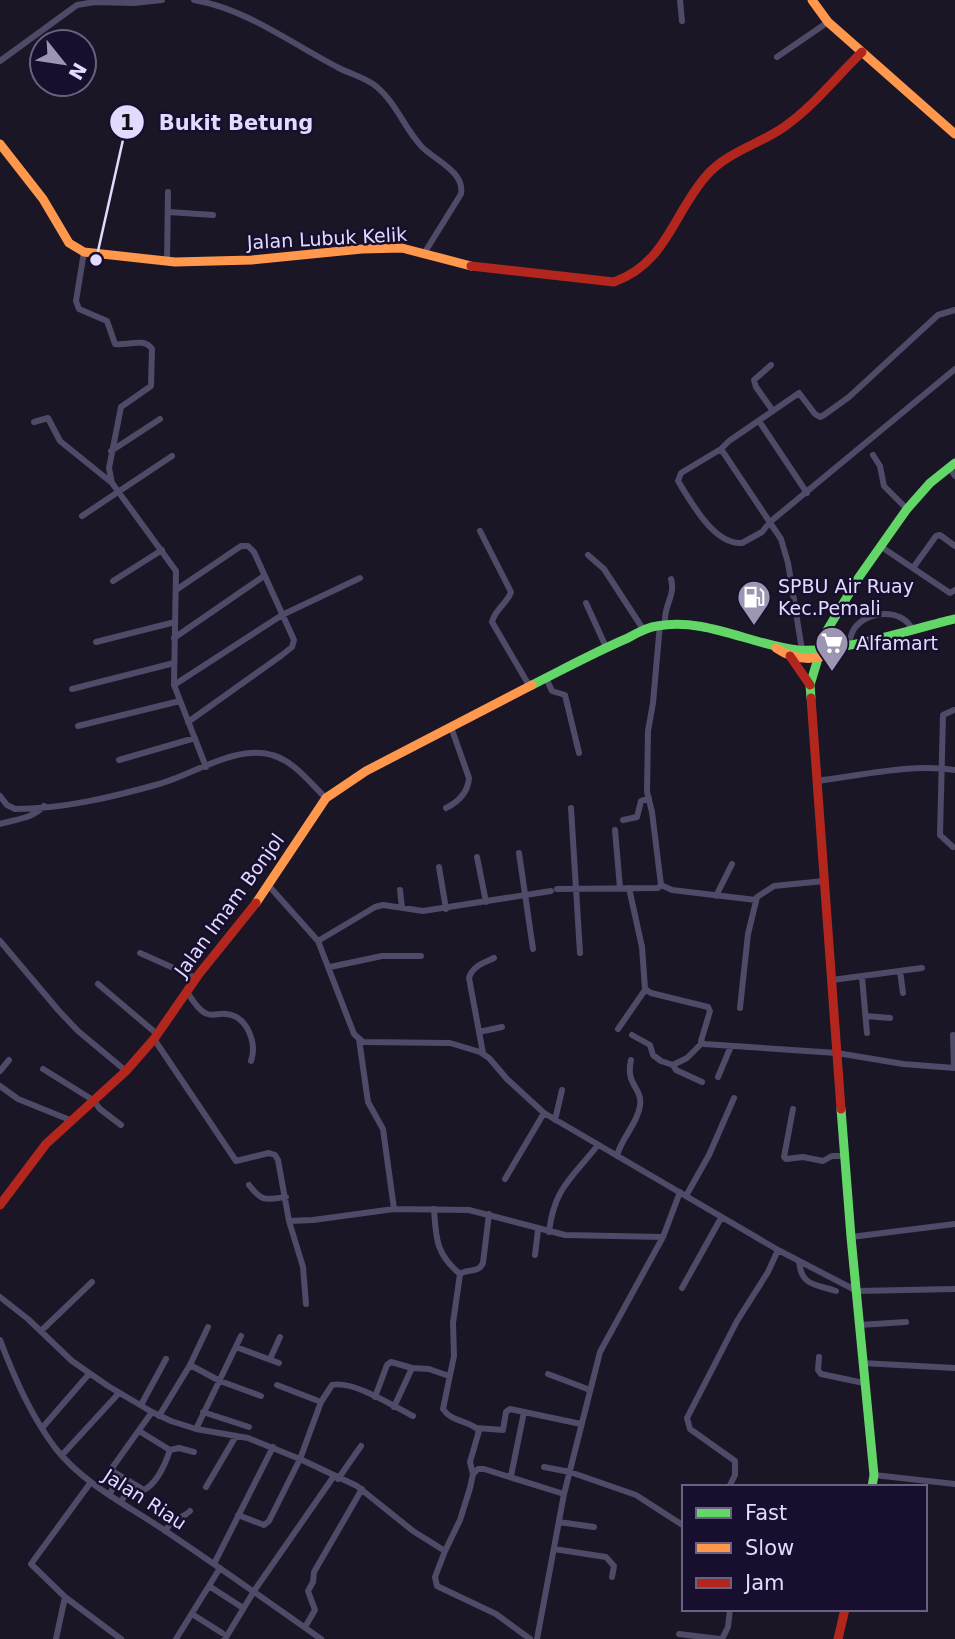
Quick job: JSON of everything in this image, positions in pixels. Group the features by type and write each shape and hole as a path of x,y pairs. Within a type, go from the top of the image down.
{"main road":[{"path":"811,0 828,22 955,134"},
{"name":"Jalan Lubuk Kelik","path":"84,252 167,262 252,260 392,247 509,272 608,282 626,279 649,264 690,198 711,171 786,125 862,52"},
{"path":"0,144 43,200 64,237 84,252"},
{"path":"872,1485 874,1475 851,1237 810,685 820,647 835,615 907,509 930,483 952,465"},
{"path":"816,659 847,645 955,619"},
{"name":"Jalan Imam Bonjol","path":"1,1202 33,1159 70,1120 126,1071 156,1036 196,978 269,886 326,798 366,771 643,629 681,623 802,650 847,645"},
{"name":"Jalan Imam Bonjol","path":"769,644 789,656 816,659"},
{"path":"789,656 802,669 810,685"},
{"path":"838,1639 843,1611"}],"street":[{"path":"0,61 77,5 162,0"},
{"path":"194,0 252,20 339,69 372,84 381,92 413,136 452,171 462,186 461,194 425,252"},
{"path":"680,0 682,21"},
{"path":"777,57 828,22"},
{"path":"167,262 170,212 168,192"},
{"path":"170,212 213,215"},
{"path":"84,252 76,300 79,309 107,321 115,344 144,342 152,349 151,386 121,407 111,451 109,468 112,483"},
{"path":"955,310 938,315 849,397 824,415 820,417 815,414 800,393 678,476 678,481 701,516 720,535 736,544 746,542 759,534 955,369"},
{"path":"771,365 754,380 773,411"},
{"path":"34,422 48,418 60,441 112,483 176,571 174,685 206,767"},
{"path":"111,451 160,419"},
{"path":"759,421 807,493"},
{"path":"721,449 781,539 802,650"},
{"path":"873,455 880,466 884,486 907,509"},
{"path":"82,516 172,456"},
{"path":"952,465 955,476"},
{"path":"480,531 511,592 507,601 496,611 492,622 530,687"},
{"path":"913,568 936,536 940,535 955,545"},
{"path":"176,590 241,546 248,546 254,552 294,640 292,647 188,722"},
{"path":"880,547 950,593 955,590"},
{"path":"113,581 162,550"},
{"path":"588,555 604,569 643,629"},
{"path":"174,638 264,576"},
{"path":"174,685 282,615 360,578"},
{"path":"661,886 649,798 648,731 664,614 673,590 671,579"},
{"path":"586,603 606,647"},
{"path":"847,645 855,627 878,615 900,615 912,629"},
{"path":"96,642 175,622"},
{"path":"72,688 174,663"},
{"path":"547,678 552,691 565,695 579,753"},
{"path":"78,726 180,701"},
{"path":"953,847 940,835 943,715 954,710"},
{"path":"446,808 458,802 469,778 451,727"},
{"path":"119,760 194,738"},
{"path":"0,796 7,805 15,809 129,793 249,753 274,755 296,769 326,798"},
{"path":"816,781 941,768 955,770"},
{"path":"623,820 637,817 641,800 649,798"},
{"path":"0,824 26,818 38,813 44,806"},
{"path":"571,808 580,953"},
{"path":"615,830 620,888"},
{"path":"519,853 533,949"},
{"path":"477,857 486,902"},
{"path":"716,895 732,864"},
{"path":"439,867 446,909"},
{"path":"740,1008 748,934 760,893 769,887 824,881"},
{"path":"269,886 318,941 354,1034 359,1039 368,1043 459,1044 483,1054 544,1113 555,1120 721,1218 857,1291 955,1289"},
{"path":"318,941 374,907 383,905 423,911 446,909 577,887 661,886 672,890 756,900"},
{"path":"618,1029 645,990 642,947 629,888"},
{"path":"400,890 402,908"},
{"path":"0,942 78,1031 126,1071"},
{"path":"140,953 196,978"},
{"path":"330,967 382,956 421,956"},
{"path":"483,1054 470,975 477,966 494,958"},
{"path":"832,980 922,968"},
{"path":"900,971 903,993"},
{"path":"862,977 867,1033"},
{"path":"98,984 156,1036 236,1161 269,1153 275,1155 286,1197 285,1208 303,1267 306,1304"},
{"path":"645,990 708,1007 710,1011 702,1043 687,1058 673,1065"},
{"path":"187,992 207,1014 226,1014 243,1023 254,1042 251,1061"},
{"path":"866,1016 890,1018"},
{"path":"480,1032 502,1027"},
{"path":"632,1035 650,1045 653,1055 702,1082"},
{"path":"702,1043 837,1054 903,1064 955,1068 953,1035"},
{"path":"359,1039 368,1102 383,1129 394,1209"},
{"path":"718,1077 731,1046"},
{"path":"0,1071 9,1060"},
{"path":"617,1156 620,1144 637,1116 640,1105 629,1075 631,1060"},
{"path":"43,1069 93,1100 100,1110 121,1125"},
{"path":"0,1086 18,1099 70,1120"},
{"path":"555,1120 562,1090"},
{"path":"537,1639 564,1494 605,1340 663,1237 683,1194 709,1155 734,1098"},
{"path":"793,1109 786,1159 803,1157 823,1161 832,1156 845,1156"},
{"path":"505,1179 544,1113"},
{"path":"549,1233 560,1190 598,1145"},
{"path":"249,1185 262,1199 286,1197"},
{"path":"289,1221 394,1209 469,1210 565,1236 663,1237"},
{"path":"434,1209 436,1239 444,1259 460,1274"},
{"path":"460,1274 480,1268 483,1262 489,1214"},
{"path":"682,1289 721,1218"},
{"path":"851,1237 955,1224"},
{"path":"535,1255 538,1230"},
{"path":"731,1483 736,1469 735,1461 690,1429 687,1418 737,1321 768,1272 778,1250"},
{"path":"799,1261 800,1273 804,1279 836,1291"},
{"path":"460,1274 454,1311 454,1356 444,1412 453,1419 477,1428 503,1430 507,1410 581,1424"},
{"path":"41,1331 92,1282"},
{"path":"0,1297 41,1331 62,1354 119,1393 156,1414 196,1429 236,1436 273,1447 362,1489 413,1531 445,1551"},
{"path":"859,1325 906,1322"},
{"path":"170,1450 162,1469 149,1488 144,1490 131,1485 112,1471 112,1467 139,1431 156,1414 190,1365 208,1327"},
{"path":"196,1429 241,1336"},
{"path":"270,1359 280,1337"},
{"name":"Jalan Riau","path":"0,1340 19,1390 62,1455 109,1495 321,1639"},
{"path":"236,1347 279,1363"},
{"path":"819,1357 818,1370 821,1374 864,1383"},
{"path":"141,1405 166,1359"},
{"path":"374,1397 387,1365 391,1362 429,1369 449,1376"},
{"path":"862,1363 955,1368"},
{"path":"190,1365 220,1381 261,1396"},
{"path":"394,1407 412,1367"},
{"path":"42,1427 89,1374"},
{"path":"548,1374 590,1390"},
{"path":"238,1515 260,1525 267,1523 300,1459 321,1402 330,1387 337,1384 374,1397 413,1416"},
{"path":"277,1385 321,1402"},
{"path":"62,1455 119,1393"},
{"path":"204,1412 249,1427"},
{"path":"511,1476 524,1412"},
{"path":"477,1428 479,1431 470,1462 473,1474 464,1511 435,1577 437,1586 496,1614 530,1639"},
{"path":"139,1431 170,1450 179,1448 194,1452"},
{"path":"206,1487 236,1436"},
{"path":"192,1614 224,1636 361,1446"},
{"path":"176,1639 209,1586 238,1515 273,1447"},
{"path":"544,1467 570,1472 636,1495 682,1525"},
{"path":"473,1474 482,1469 564,1494"},
{"path":"874,1475 955,1484"},
{"path":"109,1495 120,1476"},
{"path":"91,1482 31,1564 65,1597 121,1639"},
{"path":"121,1502 131,1485"},
{"path":"305,1627 315,1610 308,1591 313,1574 362,1489"},
{"path":"165,1531 173,1520 190,1511"},
{"path":"559,1522 594,1527"},
{"path":"554,1549 606,1557 614,1566 612,1577"},
{"path":"209,1586 240,1606"},
{"path":"56,1639 65,1597"},
{"path":"679,1634 721,1639 728,1627 730,1611"}],"traffic: fast":[{"path":"811,698 810,685 826,632 859,577 907,509 930,483 955,463"},
{"path":"532,685 642,630 657,626 693,625 780,647 815,650 855,644 955,619"},
{"path":"841,1109 874,1475 872,1485"}],"traffic: slow":[{"path":"812,0 828,22 955,134"},
{"path":"0,144 43,199 69,243 84,252 175,262 252,260 362,249 402,248 471,266"},
{"path":"776,648 793,656 810,658 827,655 844,647"},
{"path":"256,903 326,798 366,771 532,685"}],"traffic: jam":[{"path":"471,266 614,282 632,274 658,250 695,190 715,167 795,119 862,52"},
{"path":"790,656 810,685"},
{"path":"811,698 841,1109"},
{"path":"0,1205 46,1144 126,1071 154,1039 199,974 256,903"},
{"path":"838,1639 845,1611"}],"place":[{"name":"Bukit Betung","path":"96,260"},
{"name":"SPBU Air Ruay Kec.Pemali","path":"754,627"},
{"name":"Alfamart","path":"832,673"}]}
